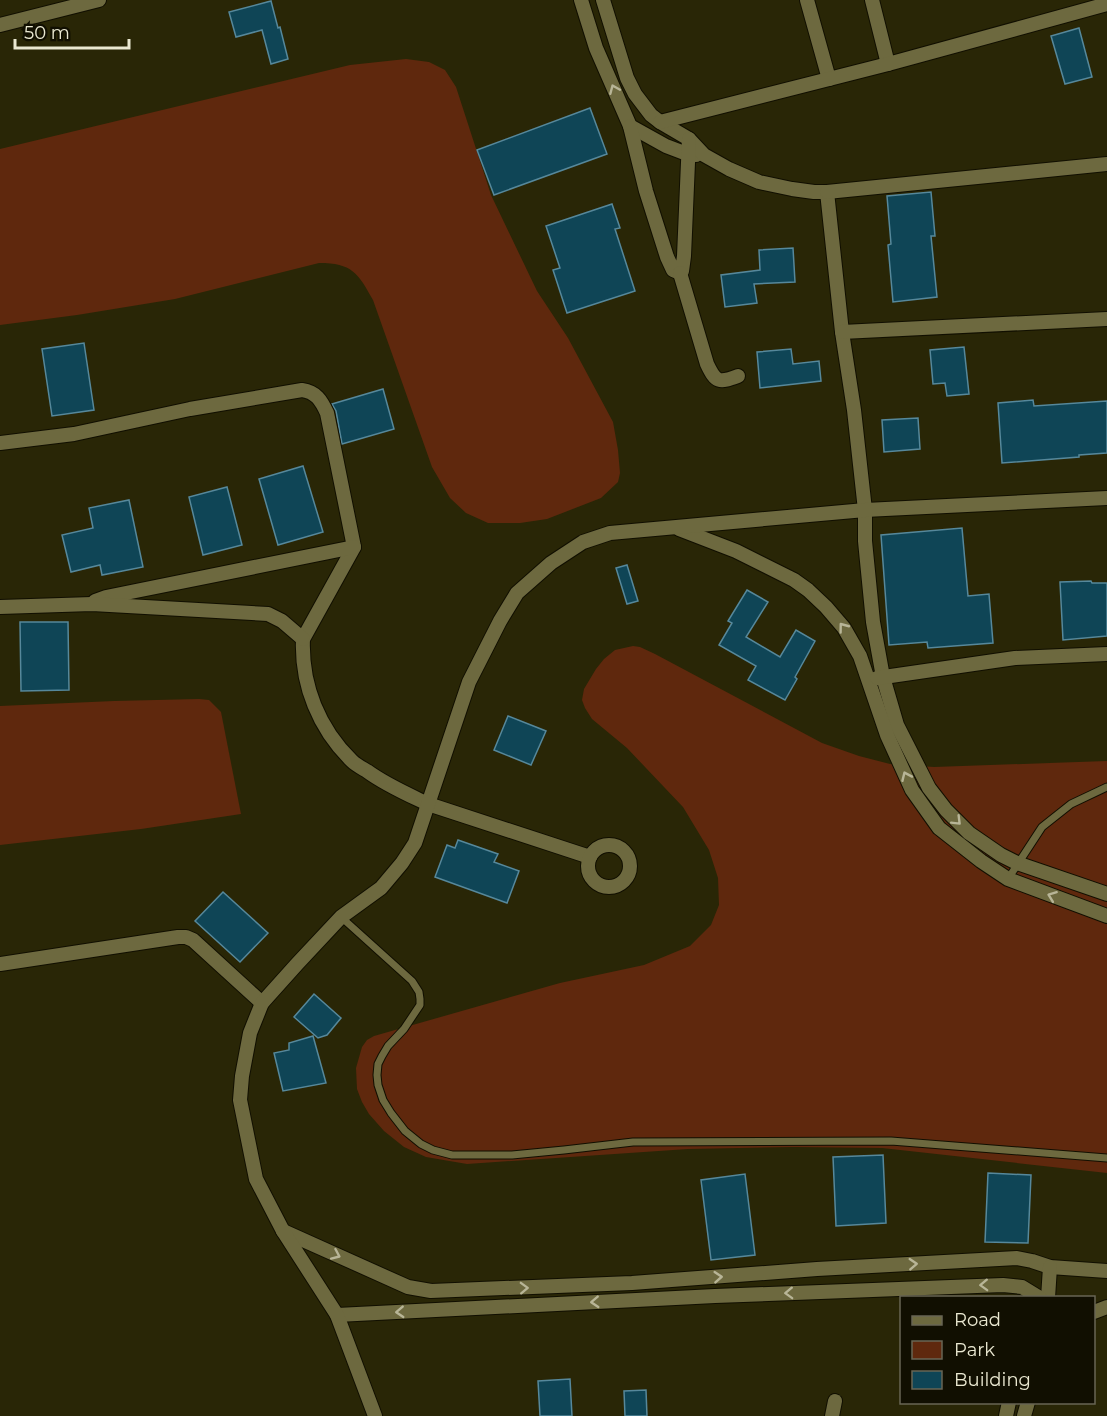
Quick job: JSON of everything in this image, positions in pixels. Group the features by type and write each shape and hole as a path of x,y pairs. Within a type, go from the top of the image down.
{"street":[{"path":"0,25 99,0"},
{"path":"581,0 596,48 630,126 646,191 664,248 671,267 680,273 706,364 714,378 720,381 738,376"},
{"path":"603,0 627,78 634,94 643,106 660,122 689,139 704,155 759,182 792,189 827,192 1107,164"},
{"path":"807,0 829,79"},
{"path":"872,0 888,64"},
{"path":"660,122 888,64 1107,4"},
{"path":"630,126 666,146 687,154 704,155"},
{"path":"680,273 684,256 689,139"},
{"path":"827,192 865,510 865,541 873,622 897,725 929,788 946,810 969,833 1017,863 1107,894"},
{"path":"842,332 1107,319"},
{"path":"0,443 74,434 190,409 302,390 310,391 318,396 327,413 354,547 303,639 304,674 310,695 328,732 352,762 382,782 428,804 590,857"},
{"path":"375,1416 337,1315 283,1231 256,1179 240,1100 245,1054 250,1033 262,1003 341,917 381,888 415,843 469,682 517,593 551,562 583,542 610,533 865,510 1107,498"},
{"path":"674,527 736,551 794,580 826,607 844,628 860,656 887,735 912,790 939,828 1008,879 1107,916"},
{"path":"92,604 106,597 354,547"},
{"path":"0,607 92,604 268,614 282,621 303,639"},
{"path":"869,679 1015,658 1107,654"},
{"path":"0,964 186,937 262,1003"},
{"path":"283,1231 403,1284 431,1291 632,1283 817,1269 1017,1258 1050,1267 1107,1271"},
{"path":"1048,1296 1050,1267"},
{"path":"337,1315 715,1296 1003,1285 1022,1287 1037,1296"},
{"path":"832,1416 835,1401"}],"lane":[{"path":"1008,879 1042,827 1071,804 1107,787"},
{"path":"341,917 412,981 418,992 420,1005 404,1029 388,1046 378,1064 377,1075 383,1100 391,1113 405,1131 433,1150 452,1155 512,1155 633,1142 891,1141 1107,1158"}],"green space":[{"path":"406,59 429,62 445,70 456,87 491,195 537,291 568,338 613,422 620,473 618,482 601,498 547,519 520,523 488,523 466,513 450,498 432,467 373,300 358,276 353,271 339,265 319,263 175,299 0,325 0,149 350,65"},
{"path":"633,646 655,654 822,743 890,764 934,767 1107,761 1107,1173 882,1148 688,1149 467,1164 426,1157 404,1147 384,1131 369,1114 357,1089 356,1068 362,1047 367,1040 374,1036 560,983 644,965 690,946 711,925 719,905 718,878 709,850 683,807 627,748 592,719 582,700 584,689 604,659 615,650"},
{"path":"209,700 221,712 241,814 141,829 0,845 0,706"}],"building":[{"path":"271,1 288,59 271,64 262,30 236,37 229,12"},
{"path":"1079,28 1092,77 1065,84 1051,36"},
{"path":"590,108 607,154 494,195 477,150"},
{"path":"931,192 935,236 931,236 937,297 893,302 887,196"},
{"path":"612,204 620,228 615,229 635,291 567,313 553,270 560,268 546,226"},
{"path":"793,248 795,282 754,284 757,303 725,307 721,275 760,270 759,250"},
{"path":"84,343 94,410 52,416 42,349"},
{"path":"964,347 969,394 947,396 945,383 933,384 930,350"},
{"path":"791,349 793,364 819,361 821,381 760,388 757,352"},
{"path":"383,389 394,429 342,444 336,411 332,404"},
{"path":"1033,400 1034,406 1107,401 1107,453 1002,463 998,403"},
{"path":"918,418 920,449 884,452 882,420"},
{"path":"303,466 323,532 278,545 259,479"},
{"path":"227,487 242,545 203,555 189,497"},
{"path":"129,500 143,567 102,575 100,565 71,572 62,535 93,528 89,508"},
{"path":"962,528 968,596 989,594 993,643 928,648 927,642 889,645 881,535"},
{"path":"627,565 638,601 627,604 616,568"},
{"path":"1091,581 1092,583 1107,583 1107,636 1063,640 1060,582"},
{"path":"747,590 768,602 746,637 780,657 796,630 815,641 785,700 748,680 756,666 719,645 732,623 728,621"},
{"path":"20,622 68,622 69,690 21,691"},
{"path":"508,716 546,731 531,765 494,750"},
{"path":"458,840 498,854 494,862 519,871 507,903 435,877 447,845 455,848"},
{"path":"223,892 268,933 240,962 195,921"},
{"path":"314,994 341,1018 327,1035 318,1038 294,1017"},
{"path":"313,1036 326,1083 283,1091 274,1053 289,1050 289,1043"},
{"path":"883,1155 886,1223 836,1226 833,1157"},
{"path":"988,1173 1031,1175 1028,1243 985,1242"},
{"path":"745,1174 755,1255 711,1260 701,1180"},
{"path":"570,1379 572,1416 540,1416 538,1381"},
{"path":"646,1390 647,1416 625,1416 624,1391"}]}
